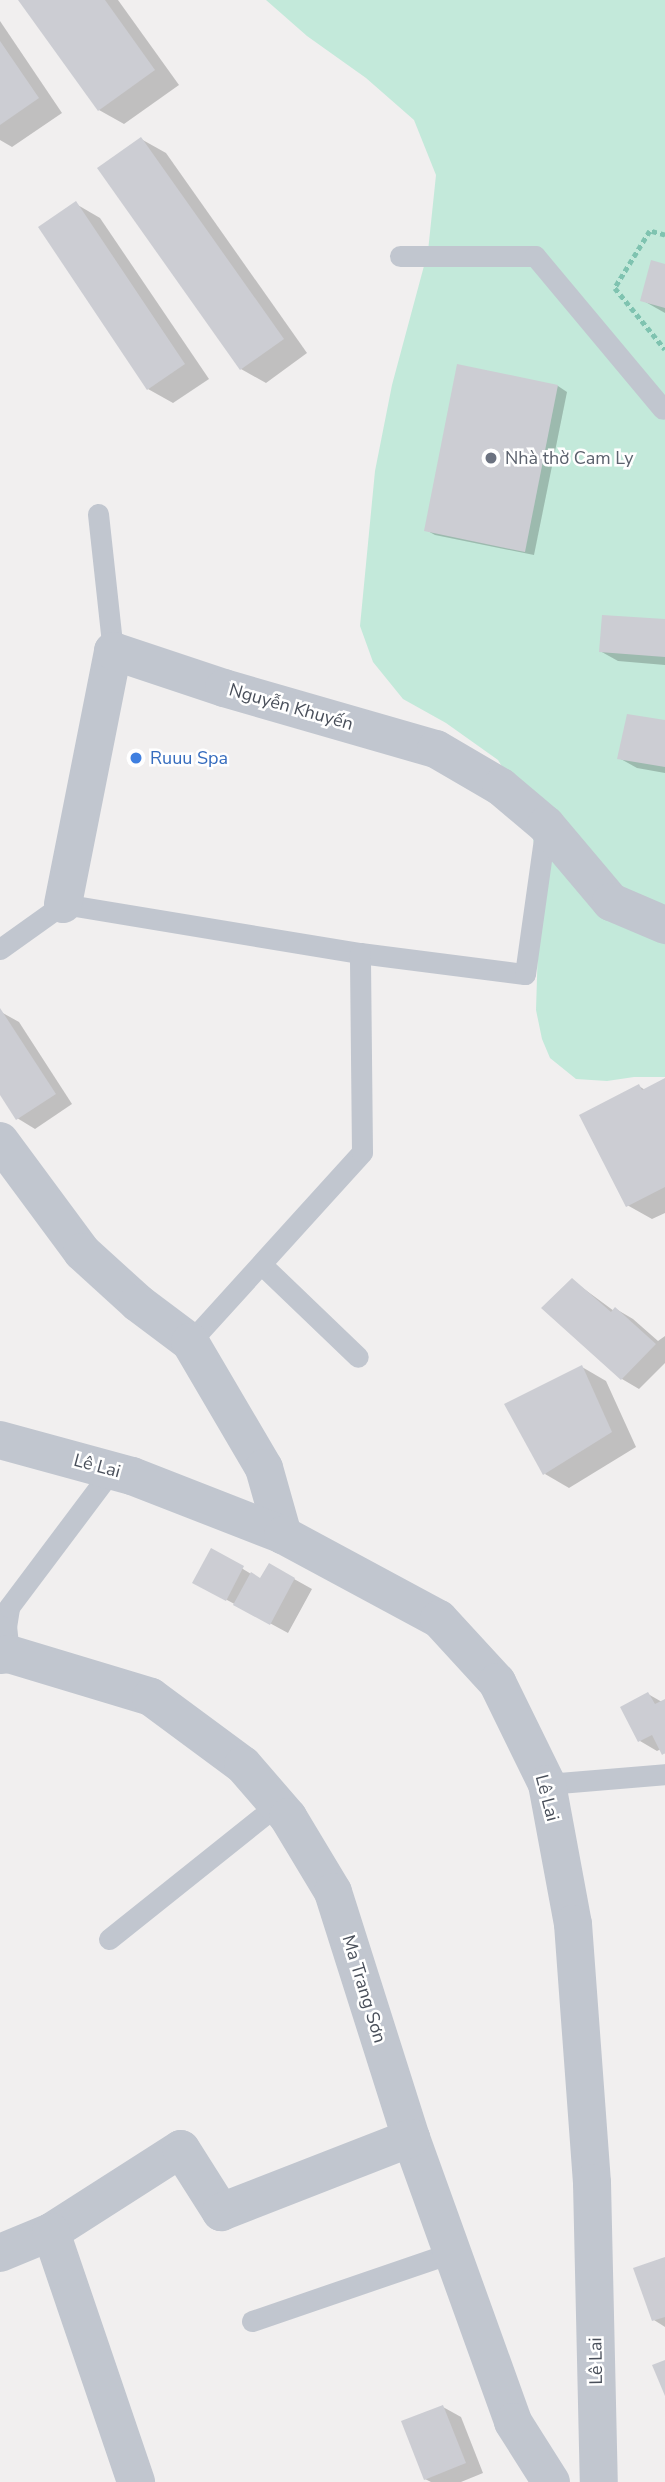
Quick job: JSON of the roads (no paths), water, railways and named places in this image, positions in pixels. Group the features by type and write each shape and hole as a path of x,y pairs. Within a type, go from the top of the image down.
{"street":[{"name":"Nguyễn Khuyến","path":"113,651 224,688 436,749 501,788 546,825 611,902 665,925"},
{"path":"63,904 113,651"},
{"path":"0,1141 82,1251 138,1303 190,1342 264,1468 283,1535"},
{"name":"Lê Lai","path":"0,1440 112,1470 283,1535 439,1619 497,1682 547,1784 573,1924 592,2183 599,2482"},
{"name":"Ma Trang Sơn","path":"5,1655 151,1698 243,1765 277,1805 333,1892 411,2138 513,2422 551,2482"},
{"path":"0,2253 51,2232 181,2149 221,2212 411,2138"},
{"path":"51,2232 135,2482"}],"lane":[{"path":"400,256 535,256 663,409"},
{"path":"98,514 113,651"},
{"path":"0,949 63,904 360,953 525,974 546,825"},
{"path":"190,1342 362,1152 360,953"},
{"path":"261,1264 358,1357"},
{"path":"5,1655 9,1607 89,1505 112,1470"},
{"path":"547,1784 665,1774"},
{"path":"109,1939 277,1805"},
{"path":"252,2321 451,2253"}],"place":[{"name":"Nhà thờ Cam Ly","path":"491,458"},
{"name":"Ruuu Spa","path":"136,758"}]}
